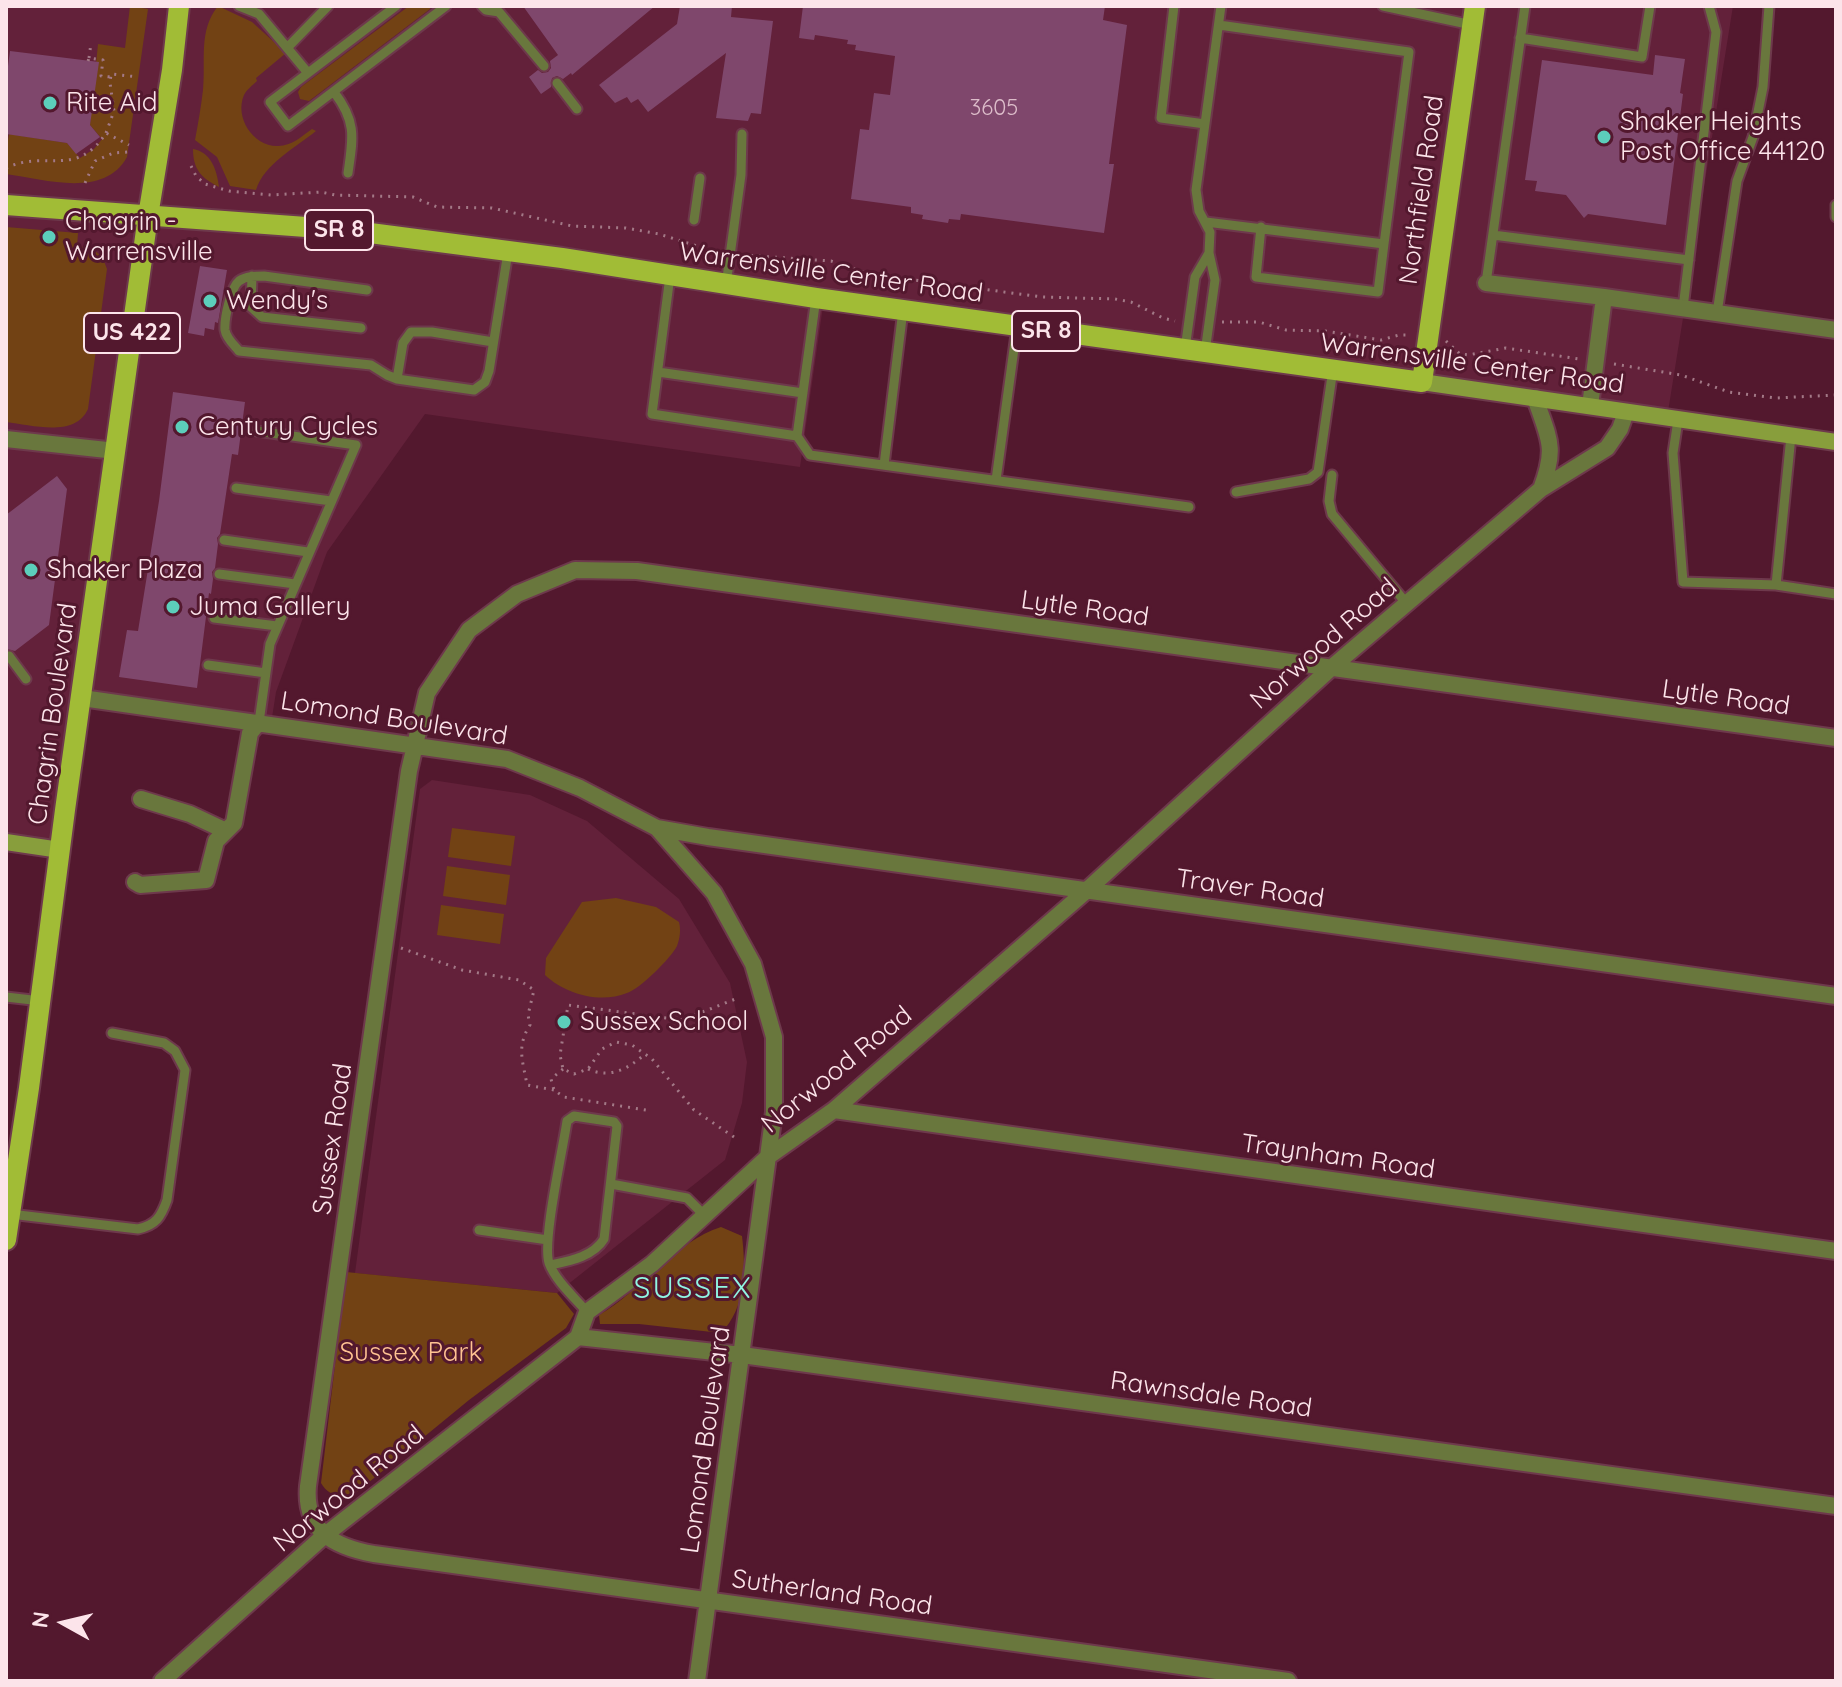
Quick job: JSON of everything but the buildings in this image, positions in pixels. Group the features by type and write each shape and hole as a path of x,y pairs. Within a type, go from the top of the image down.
{"main road":[{"name":"Chagrin Boulevard","path":"6,1240 179,6"},
{"name":"Northfield Road","path":"1422,382 1474,16"},
{"name":"Warrensville Center Road","path":"6,205 347,230 1836,442"},
{"path":"6,842 60,850"}],"street":[{"path":"1486,283 1836,330"},
{"path":"1590,406 1604,297"},
{"path":"1535,398 1551,444 1551,464 1541,489"},
{"name":"Norwood Road","path":"587,1312 652,1264 769,1156 834,1110 1086,891 1331,668 1541,489 1607,448 1620,429 1626,412"},
{"path":"6,439 116,451"},
{"name":"Lytle Road","path":"414,744 427,693 469,630 517,594 575,570 637,571 1836,738"},
{"name":"Lomond Boulevard","path":"82,698 507,759 580,788 657,828 714,893 753,964 774,1037 774,1112 697,1681"},
{"path":"135,882 140,885 206,880 216,841 234,823 250,733 259,722"},
{"name":"Sussex Road","path":"325,1535 308,1511 308,1486 414,744"},
{"path":"141,799 190,814 226,831"},
{"name":"Traver Road","path":"657,828 1836,996"},
{"name":"Traynham Road","path":"834,1110 1836,1251"},
{"path":"578,1337 587,1312"},
{"name":"Norwood Road","path":"162,1681 325,1535 578,1337"},
{"name":"Rawnsdale Road","path":"578,1337 742,1355 1836,1506"},
{"name":"Sutherland Road","path":"325,1535 349,1549 374,1554 1288,1681"}],"lane":[{"path":"239,6 259,14 308,73"},
{"path":"287,48 328,6"},
{"path":"387,8 270,102 288,126 446,6"},
{"path":"482,6 486,10 499,12 544,66"},
{"path":"1174,6 1161,118 1205,124"},
{"path":"1195,351 1215,280 1209,253 1210,232 1199,211 1196,190 1221,6"},
{"path":"1383,6 1474,16"},
{"path":"1486,283 1525,6"},
{"path":"1520,38 1642,57 1650,6"},
{"path":"1683,308 1716,32 1709,6"},
{"path":"1717,313 1737,181 1753,137 1763,87 1769,6"},
{"path":"1219,25 1409,52 1378,292 1256,277 1261,227"},
{"path":"557,83 577,109"},
{"path":"334,92 352,123 348,173"},
{"path":"726,285 741,175 742,134"},
{"path":"694,220 700,178"},
{"path":"1836,205 1836,217"},
{"path":"1206,222 1384,244"},
{"path":"1493,235 1689,260"},
{"path":"367,290 252,276 238,282 231,290 225,330 239,351 371,365 397,379 474,390 485,382 508,252"},
{"path":"1195,351 1195,277 1209,253"},
{"path":"252,276 251,307 262,317 361,328"},
{"path":"670,276 652,414 797,436"},
{"path":"816,298 797,436 810,455 1189,507"},
{"path":"884,465 903,310"},
{"path":"996,480 1017,327"},
{"path":"397,379 403,343 411,332 432,332 493,342"},
{"path":"1236,492 1309,479 1318,472 1333,369"},
{"path":"658,372 803,393"},
{"path":"1678,420 1673,453 1683,582 1776,585 1836,594"},
{"path":"257,431 356,445 270,644 259,722"},
{"path":"1776,585 1791,436"},
{"path":"1332,475 1329,501 1332,514 1407,604"},
{"path":"236,488 331,501"},
{"path":"224,540 308,552"},
{"path":"219,574 295,584"},
{"path":"214,618 277,626"},
{"path":"9,656 26,679"},
{"path":"208,665 266,673"},
{"path":"6,997 41,1001"},
{"path":"10,1214 138,1229 152,1226 161,1217 167,1200 185,1070 175,1051 164,1043 112,1033"},
{"path":"550,1265 579,1257 600,1246 604,1239 616,1123 570,1118 567,1121 548,1240 550,1265 587,1312"},
{"path":"611,1184 687,1198 704,1215"},
{"path":"479,1230 548,1240"}],"path":[{"path":"91,43 88,60 103,60 101,76 138,77"},
{"path":"6,168 26,160 74,161 94,149 106,133 114,111 111,77"},
{"path":"106,133 129,145"},
{"path":"85,183 95,161 113,153 128,152"},
{"path":"191,166 205,184 229,191 271,195 321,192 413,197 437,207 492,208 572,226 626,228 659,234 711,252"},
{"path":"748,256 831,261 869,274 1042,297 1115,299 1131,302 1172,321"},
{"path":"1220,321 1259,322 1286,330 1325,331 1381,340 1407,334"},
{"path":"1449,341 1460,354 1506,348 1575,359"},
{"path":"1615,364 1681,375 1729,392 1776,398 1836,395"},
{"path":"401,948 462,970 519,980 534,990 528,1015 530,1025 521,1040 521,1065 527,1085 554,1090 564,1097 646,1110"},
{"path":"563,1069 560,1055 568,1005 682,1020 738,998"},
{"path":"563,1069 574,1074 588,1069 602,1049 616,1042 632,1045 652,1059 694,1110 734,1137"},
{"path":"588,1069 598,1074 612,1074 645,1054"},
{"path":"554,1090 551,1079 563,1069"}],"shaded area":[{"path":"6,6 1733,6 1667,418 824,299 800,467 425,414 327,552 276,692 271,724 82,699 60,850 6,842"},
{"name":"Sussex School","path":"432,780 530,795 587,821 679,899 730,983 747,1062 742,1103 725,1160 557,1293 355,1273 420,789"}],"green space":[{"path":"130,6 148,9 127,157 117,170 89,182 55,182 6,174 6,140 9,134 67,143 80,158 102,139 90,125 98,44 125,48"},
{"path":"218,6 252,22 286,53 256,78 257,81 244,95 242,113 248,130 261,142 278,146 292,142 312,129 316,131 273,164 256,190 230,186 217,157 195,140 203,90 205,36"},
{"path":"409,6 430,6 430,9 309,101 300,99 298,92 301,87"},
{"path":"193,149 204,154 212,163 219,187 199,172"},
{"path":"6,227 78,233 77,246 97,252 107,269 88,409 73,424 52,428 6,422"},
{"path":"452,828 515,836 511,866 448,857"},
{"path":"447,866 510,875 506,905 443,896"},
{"path":"616,898 656,907 679,922 680,934 674,951 647,980 617,996 583,995 553,982 545,975 546,958 582,902"},
{"path":"441,905 504,914 500,944 437,935"},
{"path":"721,1227 742,1236 744,1262 740,1300 721,1333 639,1324 600,1324 599,1315 689,1243"},
{"name":"Sussex Park","path":"346,1272 557,1293 574,1314 566,1328 469,1400 357,1492 336,1495 321,1483"}],"place":[{"name":"Rite Aid","path":"50,103"},
{"name":"Shaker Heights Post Office 44120","path":"1604,137"},
{"name":"Chagrin - Warrensville","path":"49,237"},
{"name":"Wendy's","path":"210,301"},
{"name":"Century Cycles","path":"182,427"},
{"name":"Shaker Plaza","path":"31,570"},
{"name":"Juma Gallery","path":"173,607"},
{"name":"Sussex School","path":"564,1022"}],"district":[{"name":"SUSSEX","path":"693,1289"}]}
